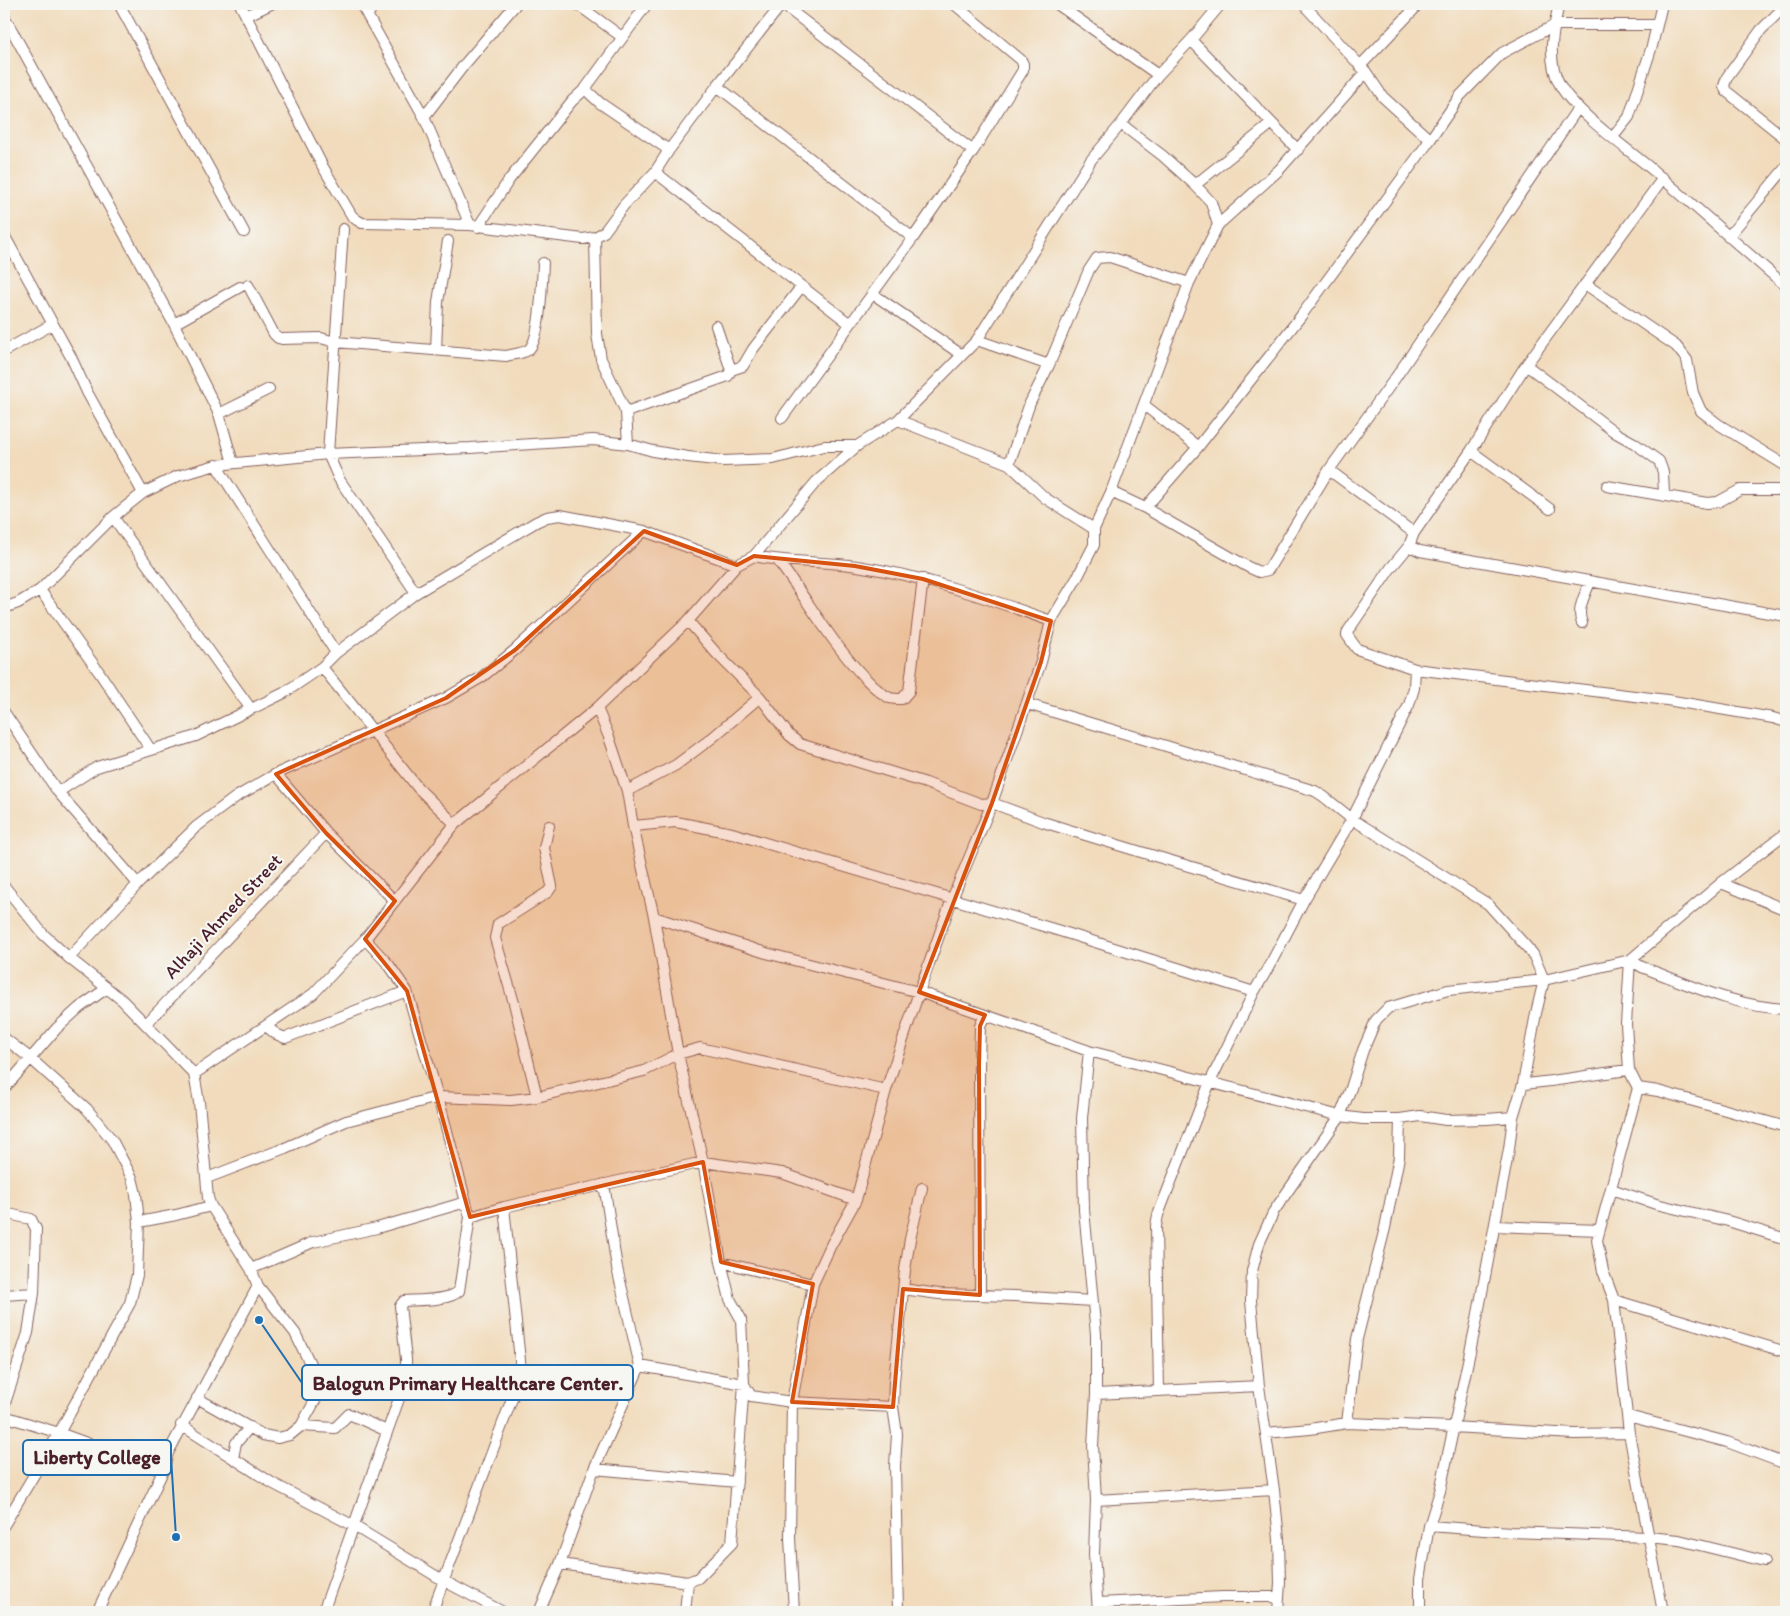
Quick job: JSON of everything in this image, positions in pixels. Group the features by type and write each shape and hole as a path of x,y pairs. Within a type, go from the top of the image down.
{"street":[{"path":"119,4 244,232"},
{"path":"240,4 323,167 352,216 362,223 474,226 584,240 596,237 604,232 624,205 655,172 669,150 717,86 782,4 973,151"},
{"path":"246,16 271,4"},
{"path":"361,4 424,117 474,226"},
{"path":"367,15 375,4"},
{"path":"424,117 464,65 516,4"},
{"path":"577,4 622,37"},
{"path":"474,226 572,101 585,89 647,4"},
{"path":"782,418 913,238 973,151 1023,70 1021,60 954,4"},
{"path":"1057,4 1158,75"},
{"path":"194,1074 313,994 365,939 455,824 597,708 688,621 737,565 754,556 816,482 857,446 898,420 977,340 1091,160 1158,75 1221,4"},
{"path":"1303,4 1363,69 1383,97 1430,140"},
{"path":"794,1612 790,1538 792,1402 813,1284 831,1245 856,1200 886,1090 919,992 952,899 992,803 1042,662 1051,621 1094,546 1094,529 1111,492 1189,283 1218,226 1298,150 1363,69 1419,4"},
{"path":"1559,4 1552,59 1560,85 1578,108 1663,178 1786,286"},
{"path":"1613,137 1622,129 1630,117 1662,4"},
{"path":"1786,6 1761,30 1727,77 1724,86 1726,91 1786,139"},
{"path":"4,16 174,324 219,414 233,463"},
{"path":"1145,508 1198,447 1301,316 1460,96 1502,53 1555,24 1657,25"},
{"path":"1191,40 1298,150"},
{"path":"717,86 913,238"},
{"path":"585,89 600,103 669,150"},
{"path":"1111,492 1145,508 1248,568 1259,572 1268,570 1329,470 1396,377 1578,108"},
{"path":"1121,124 1163,156 1195,185 1211,202 1218,226"},
{"path":"1195,185 1271,124"},
{"path":"1728,236 1786,167"},
{"path":"655,172 850,324"},
{"path":"1663,178 1526,365 1471,451 1414,533 1409,546 1390,569 1347,635 1357,649 1415,669 1668,700 1773,718 1786,722"},
{"path":"343,229 328,454 339,479 416,593"},
{"path":"4,235 143,493"},
{"path":"596,237 596,334 601,359 626,412 628,444"},
{"path":"436,350 438,302 448,241"},
{"path":"1009,464 1030,403 1049,365 1089,270 1098,258 1110,257 1189,283"},
{"path":"174,324 244,286 278,338 321,338 335,342 506,356 527,351 532,346 539,313 543,263"},
{"path":"1585,284 1676,346 1687,360 1693,393 1701,411 1718,424 1786,466"},
{"path":"626,412 726,378 731,370 743,366 801,287"},
{"path":"873,294 962,355"},
{"path":"4,351 53,324"},
{"path":"716,326 731,370"},
{"path":"977,340 1049,365"},
{"path":"1526,365 1616,433 1659,461 1664,472 1664,495"},
{"path":"219,414 270,389"},
{"path":"1144,406 1198,447"},
{"path":"898,420 1009,464 1045,498 1094,529"},
{"path":"4,608 18,603 40,590 112,517 143,493 178,476 216,465 328,454 470,448 592,440 628,444 670,454 724,461 774,459 824,446 857,446"},
{"path":"1471,451 1550,509"},
{"path":"216,465 336,653"},
{"path":"1329,470 1414,533"},
{"path":"1607,486 1664,495 1696,503 1718,502 1740,490 1786,490"},
{"path":"58,792 98,767 196,736 284,692 322,667 336,653 416,593 528,526 547,517 560,515 644,530 737,565"},
{"path":"112,517 251,709"},
{"path":"69,958 138,884 196,827 236,797 276,774 446,698 482,677 515,650 644,530"},
{"path":"1409,546 1420,551 1786,616"},
{"path":"754,556 778,561 855,566 922,578 983,596 1051,621"},
{"path":"778,561 848,660 875,688 891,698 902,698 909,691 922,578"},
{"path":"1582,623 1579,617 1580,610 1590,582"},
{"path":"40,590 99,672 151,750"},
{"path":"688,621 716,654 760,697 789,735 800,744 926,783 981,804 992,803 1043,822 1304,900"},
{"path":"322,667 418,788 455,824"},
{"path":"1159,1391 1156,1282 1156,1226 1158,1215 1210,1082 1254,992 1304,900 1352,819 1409,705 1414,688 1415,669"},
{"path":"626,791 676,765 712,738 760,697"},
{"path":"1027,704 1315,791 1352,819 1488,904 1533,954 1544,980 1523,1084 1513,1117 1509,1149 1477,1319 1452,1427 1440,1491 1429,1526 1420,1579 1420,1612"},
{"path":"560,1564 688,1582 698,1578 732,1542 744,1384 741,1319 730,1299 721,1262 702,1162 678,1054 654,916 626,791 609,737 597,708"},
{"path":"4,712 58,792 138,884"},
{"path":"276,774 326,833 395,901"},
{"path":"633,826 676,822 732,833 1254,992"},
{"path":"538,1098 495,938 498,924 548,892 552,886 544,848 549,826"},
{"name":"Alhaji Ahmed Street","path":"146,1024 326,833"},
{"path":"1278,1612 1279,1538 1259,1386 1251,1301 1252,1271 1259,1244 1274,1211 1340,1116 1363,1050 1376,1020 1388,1008 1448,990 1544,980 1630,960 1721,883 1786,833"},
{"path":"1721,883 1786,910"},
{"path":"4,886 42,934 122,1000 194,1074 199,1102 208,1198 211,1206 251,1269 258,1286 295,1333 322,1388 301,1426 290,1435 278,1438 263,1435 197,1398"},
{"path":"654,916 766,953 919,992 1089,1051 1340,1116 1363,1119 1400,1119 1420,1116 1446,1120 1487,1120 1513,1117"},
{"path":"323,1612 406,1379 407,1370 400,1306 404,1301 428,1300 451,1296 459,1290 470,1217 438,1097 406,991 389,964 365,939"},
{"path":"1630,960 1642,967 1734,1001 1786,1009"},
{"path":"1630,960 1626,1024 1629,1070 1638,1088 1597,1240 1603,1271 1614,1300 1629,1433 1663,1612"},
{"path":"4,1089 57,1028 79,1008 107,988"},
{"path":"266,1026 285,1038 406,991"},
{"path":"980,1295 979,1066 980,1026 985,1015"},
{"path":"4,1038 30,1058 87,1109 112,1140 132,1178 139,1222 137,1276 130,1303 59,1434 4,1525"},
{"path":"207,1178 285,1148 346,1121 438,1097 511,1100 538,1098 644,1071 678,1054 700,1048 886,1090"},
{"path":"1089,1051 1082,1127 1084,1210 1096,1334 1096,1394 1093,1446 1096,1500 1094,1554 1098,1608 1223,1597 1279,1597"},
{"path":"1523,1084 1560,1081 1572,1077 1629,1070"},
{"path":"1638,1088 1658,1091 1786,1127"},
{"path":"1347,1423 1357,1339 1385,1228 1399,1157 1400,1119"},
{"path":"470,1217 504,1207 702,1162 782,1173 856,1200"},
{"path":"540,1612 560,1564 594,1469 640,1366 616,1268 604,1184"},
{"path":"898,1612 895,1466 897,1434 893,1407 903,1289 910,1239 922,1188"},
{"path":"1611,1189 1656,1204 1728,1221 1786,1239"},
{"path":"251,1269 313,1242 377,1228 466,1202"},
{"path":"139,1222 211,1206"},
{"path":"432,1612 514,1396 521,1370 504,1207"},
{"path":"4,1213 31,1220 36,1229 34,1293 28,1333 4,1406"},
{"path":"1495,1226 1599,1230"},
{"path":"721,1262 813,1284"},
{"path":"97,1612 163,1471 168,1452 181,1425 258,1286"},
{"path":"903,1289 939,1294 1092,1301"},
{"path":"4,1295 34,1293"},
{"path":"1614,1300 1786,1352"},
{"path":"640,1366 744,1384 751,1396 792,1402 893,1407"},
{"path":"1096,1394 1259,1386"},
{"path":"301,1426 335,1428 349,1414 387,1431"},
{"path":"4,1416 163,1471"},
{"path":"1628,1416 1727,1442 1786,1464"},
{"path":"1266,1433 1347,1423 1574,1434 1629,1433"},
{"path":"181,1425 272,1482 354,1526 444,1580 503,1612"},
{"path":"234,1458 236,1443 250,1427"},
{"path":"594,1469 737,1482"},
{"path":"1096,1500 1274,1490"},
{"path":"1429,1526 1680,1540 1764,1560"},
{"path":"685,1612 688,1582"}],"highlighted area":[{"path":"644,531 737,565 754,556 855,566 923,579 1051,621 1041,662 992,803 919,992 985,1015 980,1026 979,1066 980,1295 903,1289 893,1407 792,1402 813,1284 721,1262 703,1162 470,1217 407,991 365,939 395,901 326,833 276,774 446,698 515,650"}],"place":[{"name":"Balogun Primary Healthcare Center.","path":"259,1320"},
{"name":"Liberty College","path":"176,1537"}]}
